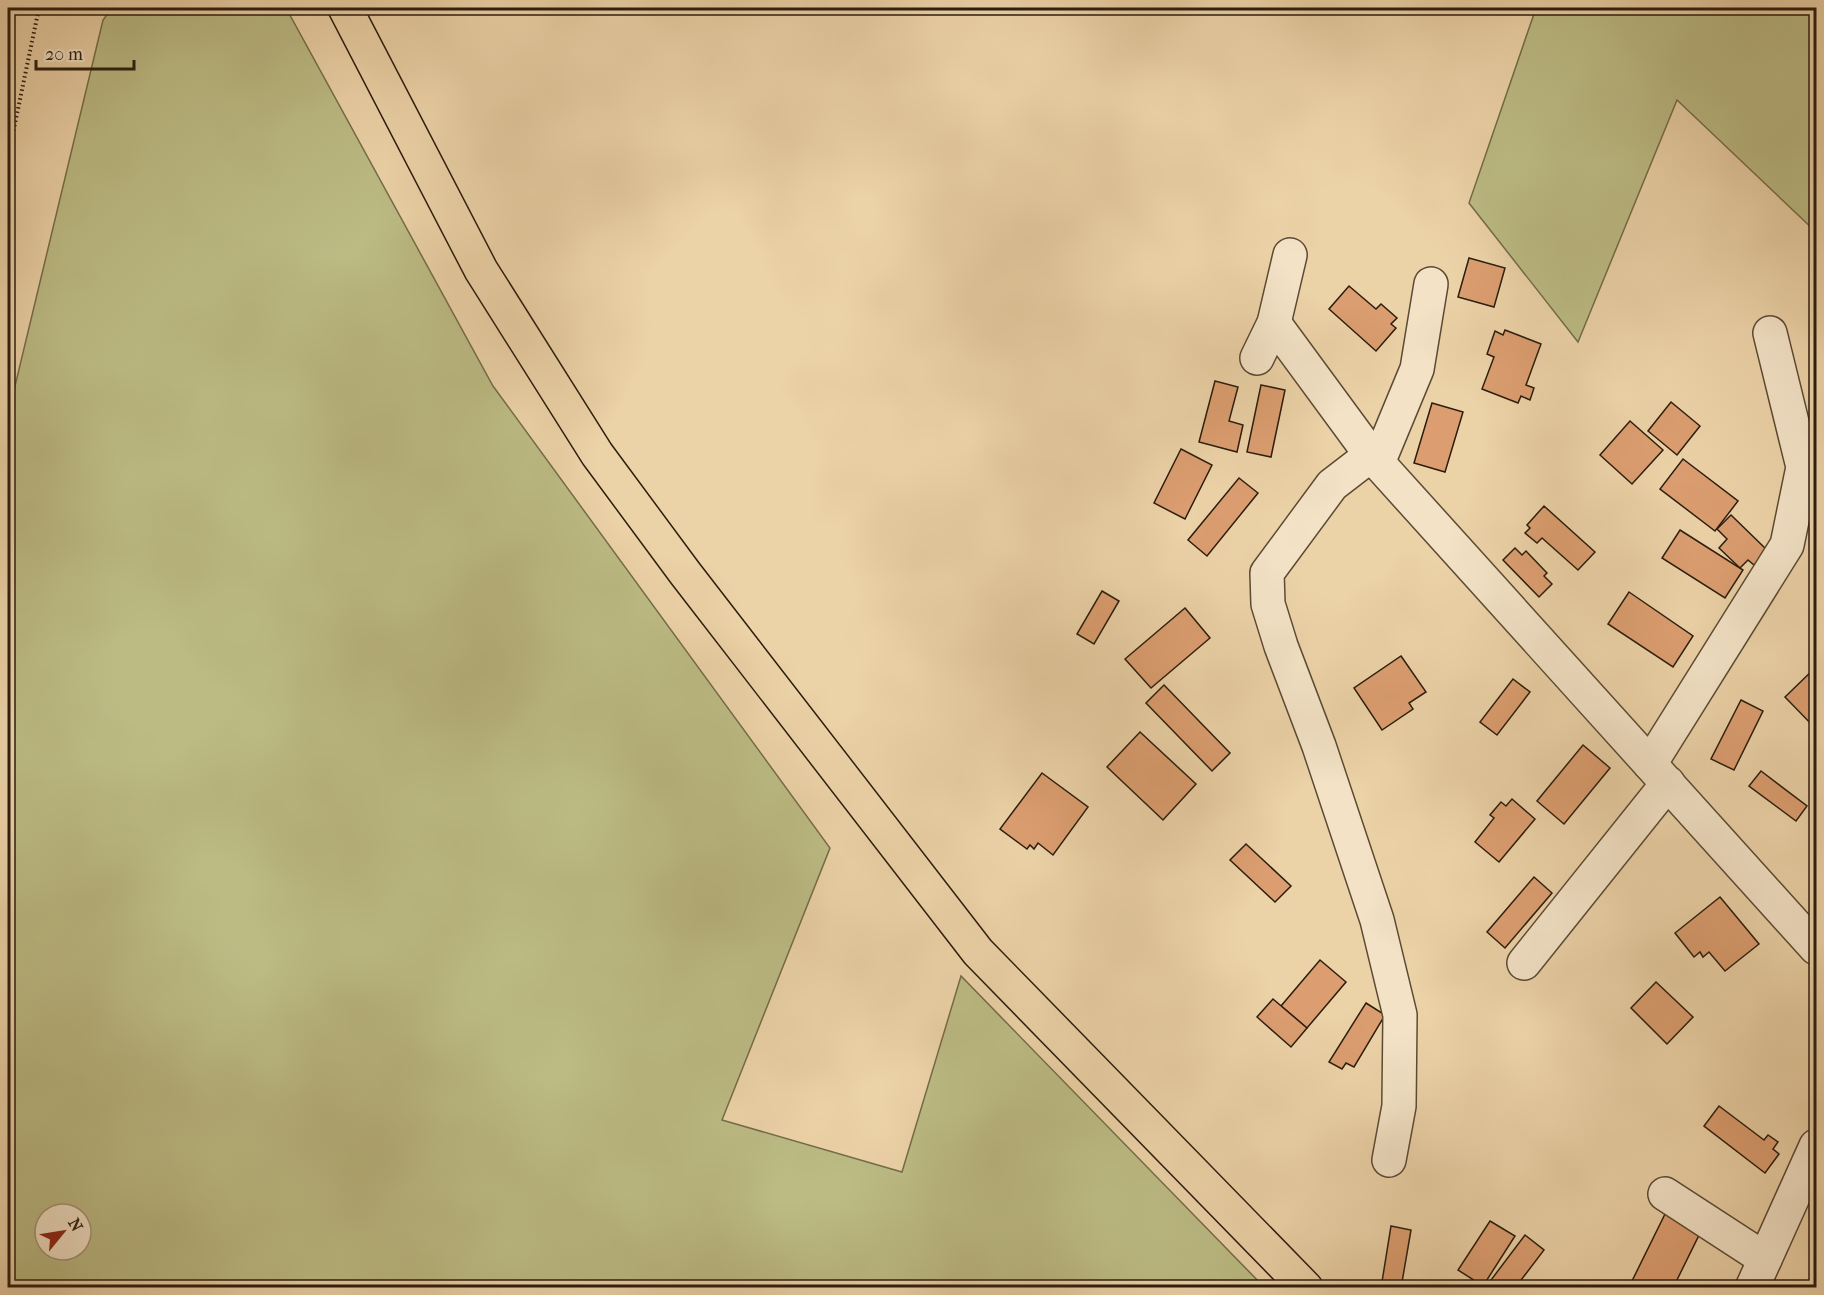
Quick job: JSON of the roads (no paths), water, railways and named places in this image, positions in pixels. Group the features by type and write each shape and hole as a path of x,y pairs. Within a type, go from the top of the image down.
{"main road":[{"path":"345,8 481,270 597,454 685,573 978,952 1306,1287"}],"lane":[{"path":"1257,358 1274,323 1290,255"},
{"path":"1389,1160 1399,1106 1400,1016 1377,920 1319,746 1281,646 1268,604 1267,573 1332,485 1374,459 1417,369 1431,284"},
{"path":"1274,323 1374,459 1816,948"},
{"path":"1524,963 1659,774 1787,545 1803,467 1770,333"},
{"path":"1665,1194 1759,1273 1816,1146"}]}
